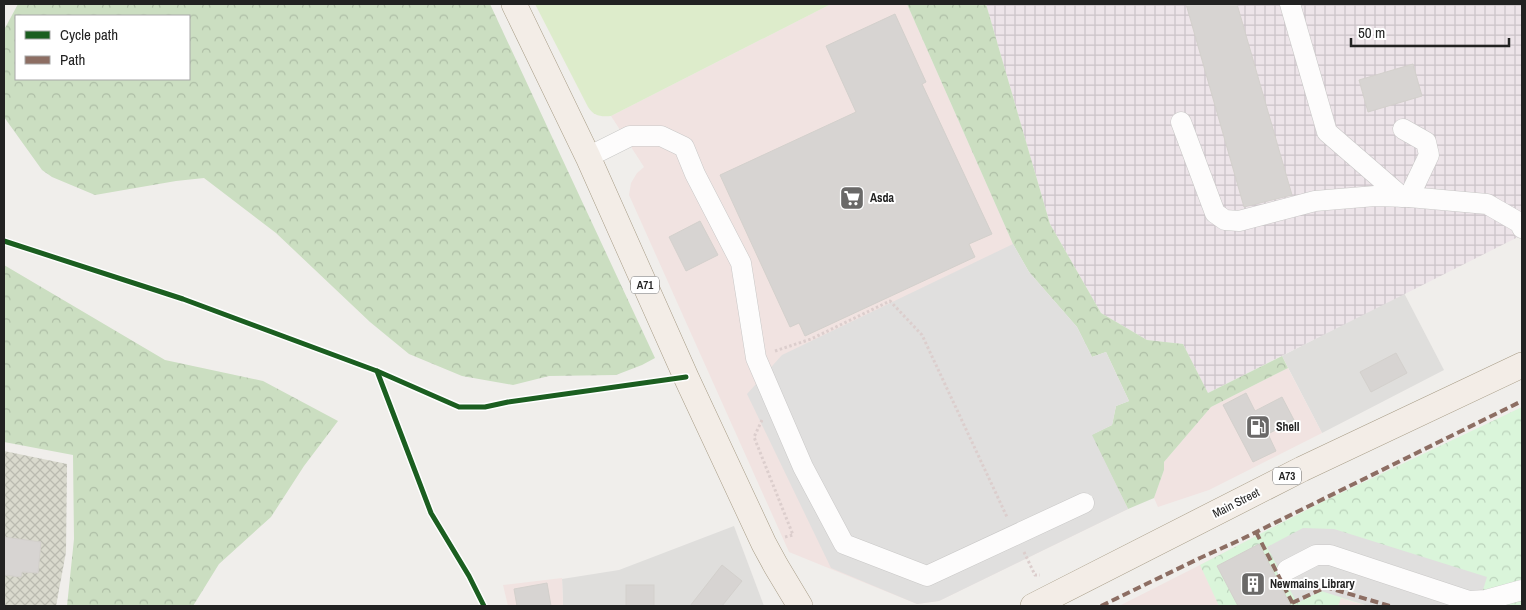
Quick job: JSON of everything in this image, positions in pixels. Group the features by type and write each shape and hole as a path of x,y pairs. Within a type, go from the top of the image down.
{"main road":[{"name":"A71","path":"514,4 588,157 686,377 764,544 800,606"},
{"name":"Main Street","path":"1032,606 1302,469 1522,365"}],"lane":[{"path":"1290,4 1327,132 1406,197"},
{"path":"1182,122 1215,213 1225,220 1239,221 1315,201 1375,196 1487,204 1520,223 1522,228"},
{"path":"1403,129 1426,142 1429,155 1406,197"},
{"path":"588,157 630,136 661,136 684,147 741,263 756,358 803,467 844,544 927,576 1084,503"},
{"path":"1287,570 1316,555 1330,555 1469,601 1486,600 1522,590"}],"path":[{"path":"756,358 811,338 890,301 922,335 1035,575 1046,575 1056,595"},
{"path":"762,418 754,438 793,535 764,544"}],"shaded area":[{"path":"831,4 907,4 1013,244 1092,435 1128,509 939,601 917,604 789,552 629,195 631,183 637,173 644,167 611,116"},
{"path":"986,4 1522,4 1522,235 1208,393 1183,344 1147,340 1101,313 1050,224"},
{"path":"1013,244 1029,272 1077,327 1092,357 1106,352 1129,401 1116,406 1112,425 1092,435 1128,509 939,601 917,604 831,568 747,394 782,355"},
{"path":"1404,293 1444,370 1322,433 1282,356"},
{"path":"1288,368 1322,433 1209,490 1158,507 1154,498 1164,470 1164,462 1211,407"},
{"path":"4,451 67,464 66,552 56,606 4,606"},
{"path":"734,526 764,606 563,606 562,579 619,570"},
{"path":"1303,528 1334,529 1487,577 1478,606 1369,606 1321,591 1297,603 1267,547"},
{"path":"1261,534 1298,606 1119,606 1200,565"},
{"path":"562,578 563,606 508,606 503,585"},
{"path":"1341,598 1369,606 1338,606"}],"green space":[{"path":"18,4 490,4 655,358 616,375 549,376 513,385 462,376 409,354 370,322 276,233 204,178 95,195 52,177 42,170 4,117 4,30"},
{"path":"535,4 831,4 611,116 604,116 595,114 588,107"},
{"path":"907,4 986,4 1050,224 1101,313 1147,340 1183,344 1208,393 1282,356 1288,368 1211,407 1164,462 1164,470 1154,498 1128,509 1091,435 1112,425 1116,406 1129,401 1106,352 1092,357 1077,327 1029,272 1013,244"},
{"path":"4,265 165,360 263,381 338,421 304,466 271,517 219,564 193,606 67,606 74,539 73,455 4,442"},
{"path":"1522,407 1522,606 1369,606 1341,598 1338,606 1219,606 1200,565 1324,501"}],"building":[{"path":"1186,4 1237,4 1292,195 1244,207"},
{"name":"Asda","path":"895,14 926,82 922,84 992,234 969,244 975,257 805,336 799,323 790,327 720,175 856,112 826,46"},
{"path":"1413,64 1422,96 1368,112 1359,80"},
{"path":"700,221 718,255 686,271 669,237"},
{"path":"1396,353 1407,373 1371,392 1360,372"},
{"name":"Shell","path":"1246,393 1255,411 1282,397 1294,420 1268,434 1276,451 1253,462 1223,405"},
{"path":"4,537 41,542 38,573 22,572 21,577 4,575"},
{"name":"Newmains Library","path":"1259,544 1291,606 1238,606 1217,566"},
{"path":"722,565 742,581 722,606 690,606"},
{"path":"547,583 551,606 517,606 514,589"},
{"path":"626,585 654,585 654,606 626,606"}],"marked path":[{"path":"1101,606 1240,540 1522,401"},
{"path":"1256,532 1294,606"},
{"path":"1292,603 1326,587 1390,606"}],"cycle path":[{"path":"4,241 183,299 377,371 459,407 485,407 508,402 686,377"},
{"path":"377,371 431,513 469,576 484,606"}],"place":[{"name":"Asda","path":"852,198"},
{"name":"Shell","path":"1258,427"},
{"name":"Newmains Library","path":"1253,584"}]}
